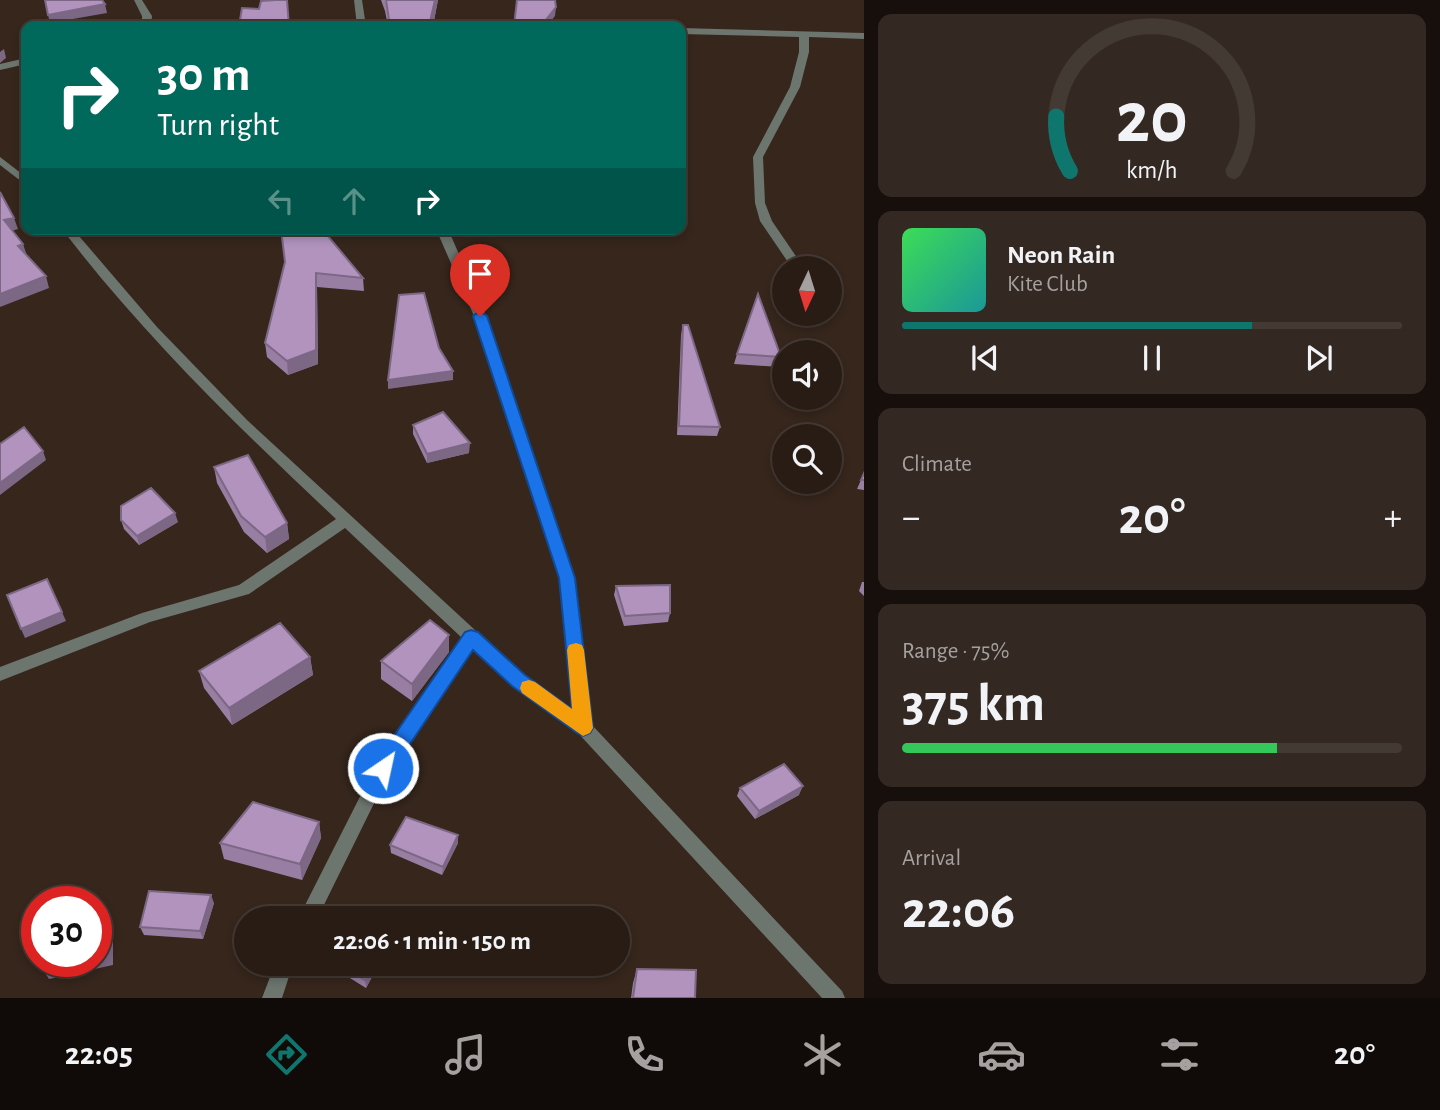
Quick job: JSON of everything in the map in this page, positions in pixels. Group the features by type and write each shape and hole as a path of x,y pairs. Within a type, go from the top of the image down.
{"street":[{"path":"138,0 148,21"},
{"path":"358,0 361,21"},
{"path":"686,31 864,36"},
{"path":"790,256 766,221 760,203 758,157 795,87 804,52 804,33"},
{"path":"0,60 21,61"},
{"path":"0,67 21,62"},
{"path":"0,159 21,178"},
{"path":"72,235 153,330 242,423 519,681 583,728 835,998"},
{"path":"445,235 480,316 567,578 583,728"},
{"path":"0,674 147,617 244,590 344,520"},
{"path":"314,906 383,768 471,637"},
{"path":"272,998 280,976"}],"building":[{"path":"45,0 102,0 105,4 48,15"},
{"path":"287,0 289,21 240,21 242,8 259,9 261,1"},
{"path":"386,0 435,0 430,21 389,21"},
{"path":"517,0 555,0 556,7 545,21 515,21"},
{"path":"0,192 14,218 4,220 23,244 18,246 46,276 0,294"},
{"path":"282,235 327,235 363,278 316,273 316,350 287,361 265,343 285,262"},
{"path":"424,293 439,348 453,371 388,380 399,295"},
{"path":"758,294 775,340 772,340 772,356 737,354"},
{"path":"683,325 688,325 720,427 679,426"},
{"path":"443,412 470,443 427,454 413,425"},
{"path":"24,427 43,451 0,483 0,444"},
{"path":"248,455 287,523 265,537 241,516 214,467"},
{"path":"151,488 175,513 137,536 121,520 121,506"},
{"path":"47,579 62,612 21,629 7,595"},
{"path":"670,585 670,613 625,616 616,586"},
{"path":"430,620 449,635 412,684 381,661"},
{"path":"280,623 310,657 229,708 199,671"},
{"path":"784,764 803,786 759,811 740,788"},
{"path":"253,802 319,822 300,864 220,843"},
{"path":"406,817 458,835 443,867 390,845"},
{"path":"149,891 211,895 200,931 140,927"},
{"path":"637,969 696,970 695,998 633,998"}],"slow traffic":[{"path":"529,688 583,728 576,650"}],"route":[{"path":"383,768 471,637 519,681 583,728 567,578 480,316"}]}
